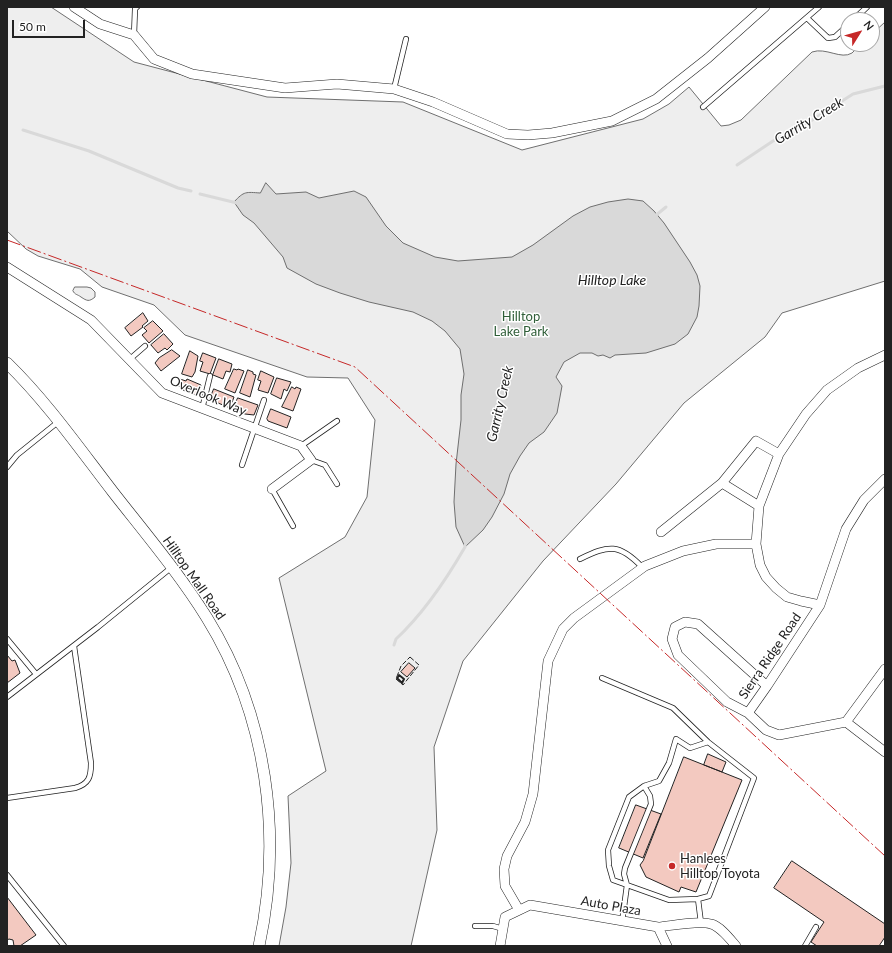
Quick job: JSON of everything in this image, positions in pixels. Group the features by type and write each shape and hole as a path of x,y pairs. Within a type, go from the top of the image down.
{"street":[{"path":"74,7 100,24 134,35 154,59 192,74 285,88 337,84 394,89 434,102 507,134 528,135 552,133 612,121 656,100 708,58 765,7"},
{"name":"Overlook Way","path":"7,267 91,320 162,393 301,446"},
{"name":"Sierra Ridge Road","path":"820,605 786,597 766,577 760,565 756,544 759,506 779,454 806,414 827,390 858,368 885,355"},
{"name":"Hilltop Mall Road","path":"7,363 32,390 58,422 172,567 208,619 231,663 248,708 261,755 267,797 270,850 267,899 259,946"},
{"path":"661,532 722,483 756,441 779,454"},
{"path":"272,489 311,460 301,446"},
{"name":"Sierra Ridge Road","path":"846,722 779,735 766,730 748,713 820,605 846,528 864,500 885,480"},
{"path":"722,483 759,506"},
{"path":"519,910 505,886 504,869 507,856 525,822 532,794 548,661 563,629 604,595 642,568 683,551 716,544 756,544"},
{"path":"748,713 727,702 678,655 672,639 675,627 685,622 698,624 767,686"},
{"path":"885,669 846,722 885,752"},
{"name":"Auto Plaza","path":"500,946 505,917 530,905 658,927 678,926 691,923 711,924 727,935 736,946"},
{"path":"658,927 667,946"}],"lane":[{"path":"134,35 136,7"},
{"path":"703,107 819,7"},
{"path":"807,18 828,38 835,37 840,32"},
{"path":"394,89 406,39"},
{"path":"130,359 145,346"},
{"path":"202,409 210,376"},
{"path":"242,465 264,400"},
{"path":"301,446 337,421"},
{"path":"7,467 17,455 58,422"},
{"path":"311,460 325,465 337,484"},
{"path":"272,489 293,526"},
{"path":"580,559 606,548 616,549 630,556 642,568"},
{"path":"7,697 74,646 172,567"},
{"path":"7,639 36,674"},
{"path":"7,798 75,788 83,786 88,780 91,772 91,763 74,646"},
{"path":"602,678 672,708 708,742 754,778 708,896 698,899 669,900 614,880 609,866 608,850 629,797 644,786 659,781 669,763 676,739 690,748 708,742"},
{"path":"622,922 627,885 624,874 625,868 651,804 650,796 644,786"},
{"path":"7,875 64,946"},
{"path":"698,899 702,923"},
{"path":"475,926 493,926 503,930"},
{"path":"805,946 816,927"}],"green space":[{"name":"Hilltop Lake Park","path":"7,7 51,7 134,62 267,97 403,102 522,150 643,119 669,104 689,87 721,126 729,125 741,120 812,52 823,51 848,55 853,52 880,52 880,27 885,22 885,281 782,313 765,337 684,403 616,484 543,561 463,661 434,747 437,830 411,946 279,946 286,907 291,863 288,796 326,771 279,578 345,537 367,497 375,420 348,378 307,377 185,335 154,305 102,287 80,269 38,256 26,249 7,231"},
{"path":"75,287 91,288 95,292 95,297 88,300 75,294 73,291"}],"water":[{"name":"Hilltop Lake","path":"266,183 276,194 306,192 319,198 354,191 366,197 386,226 403,243 435,257 458,261 512,257 533,245 573,216 590,207 628,199 643,201 664,223 697,275 700,286 697,317 688,334 675,344 646,353 615,355 610,358 603,355 598,356 592,353 580,353 564,362 556,377 562,386 557,413 544,432 529,443 520,456 510,474 504,494 492,517 483,530 465,547 456,527 454,502 456,464 461,420 461,395 464,374 460,349 445,331 432,321 413,312 369,302 340,293 316,284 287,268 283,257 254,223 243,215 234,202 246,193 260,193"}],"building":[{"path":"143,313 148,321 131,336 125,328"},
{"path":"153,321 163,331 149,343 142,335 147,331 144,328"},
{"path":"164,334 173,344 167,350 165,348 158,353 151,345"},
{"path":"172,350 180,356 161,371 155,363 159,358"},
{"path":"190,351 198,356 195,372 192,377 182,374"},
{"path":"203,353 216,358 210,374 200,371 203,362 200,361"},
{"path":"219,359 232,364 230,372 226,371 223,379 213,375"},
{"path":"234,369 244,371 235,393 225,389"},
{"path":"248,370 256,375 250,397 240,393"},
{"path":"261,371 274,377 268,393 258,390 261,381 258,380"},
{"path":"277,378 291,382 287,391 284,389 281,399 271,394"},
{"path":"180,379 186,381 187,379 201,385 198,396 183,390 184,388 178,386"},
{"path":"292,387 295,389 296,387 301,389 293,411 282,407"},
{"path":"214,389 234,397 230,408 210,399"},
{"path":"238,398 258,405 254,415 245,414 233,409"},
{"path":"271,409 291,417 287,428 268,421 267,419"},
{"path":"7,655 12,661 15,660 20,673 7,683"},
{"path":"409,663 415,668 407,677 401,672"},
{"path":"708,754 726,762 722,772 704,765"},
{"path":"684,757 742,780 696,892 681,887 679,892 646,877 640,865 643,861"},
{"path":"636,805 661,814 643,858 619,848"},
{"path":"792,861 885,924 885,937 879,946 817,946 811,942 824,922 774,888"},
{"path":"7,897 36,935 20,946 14,946 13,940 7,940"}],"waterway":[{"name":"Garrity Creek","path":"737,165 773,141 795,131 853,94 885,86"},
{"path":"23,130 89,151 178,188 191,191"},
{"path":"200,194 237,203"},
{"name":"Garrity Creek","path":"655,216 666,207"},
{"name":"Garrity Creek","path":"394,645 396,639 434,596 458,559 465,545"}],"fence":[{"path":"410,657 419,665 403,685 396,679 401,666 410,657"}],"wall":[{"path":"398,677 397,678 402,683 404,679 399,676"}],"power":[{"path":"7,240 355,367 885,856"}],"place":[{"name":"Hanlees Hilltop Toyota","path":"672,866"}]}
